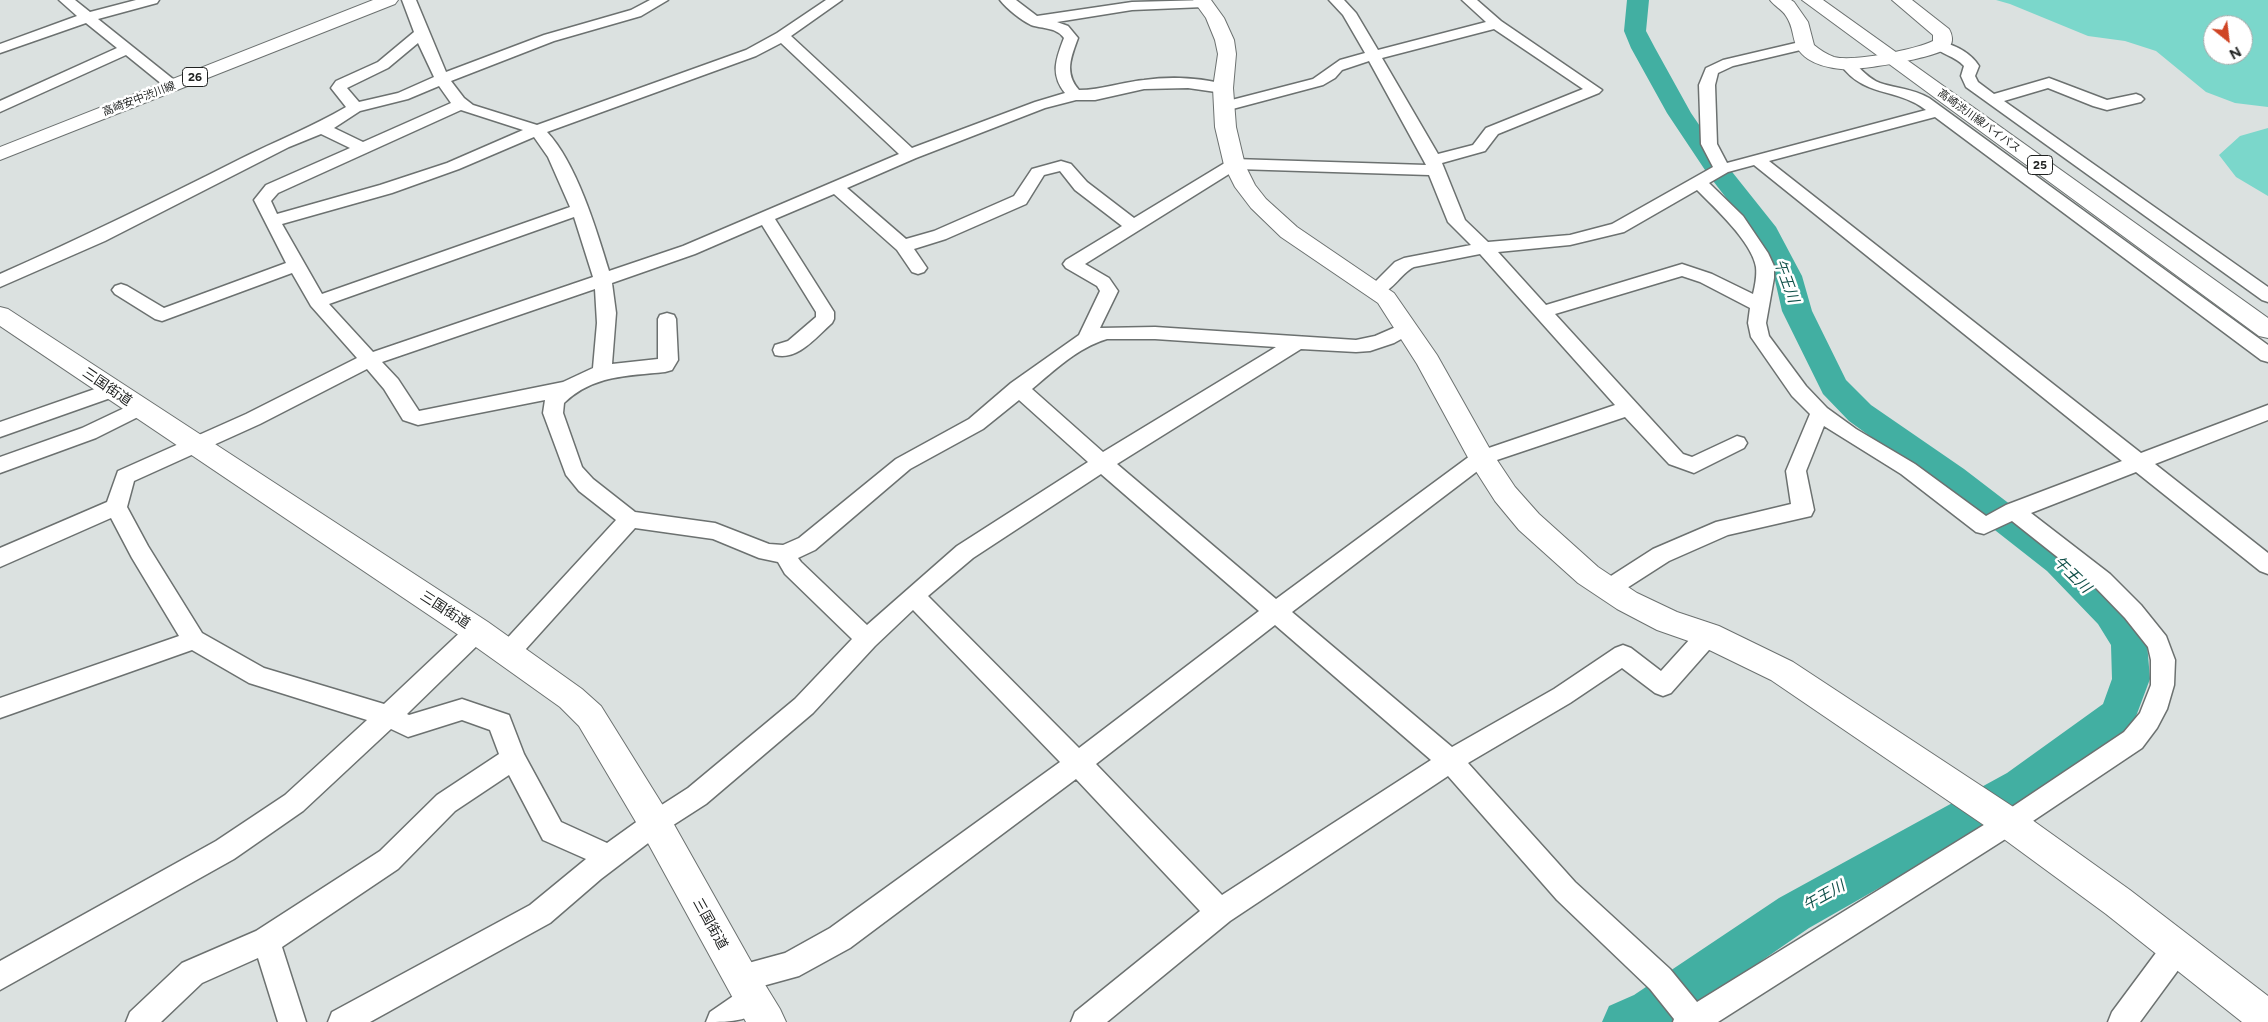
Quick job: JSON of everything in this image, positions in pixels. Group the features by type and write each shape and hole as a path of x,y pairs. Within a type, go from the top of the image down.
{"street":[{"path":"66,0 173,86"},
{"path":"0,32 6,46 88,17 152,0"},
{"name":"高崎安中渋川線","path":"0,154 389,0"},
{"path":"409,0 421,33 442,79 461,104 537,130 549,145 580,209 603,278 607,307 602,372"},
{"path":"0,281 99,237 283,144 322,128 355,108 403,96 548,38 636,12 661,0"},
{"path":"272,221 402,184 453,166 537,130 751,53 782,36 835,0"},
{"path":"1006,0 1035,21 1055,24 1071,38 1061,66 1064,83 1074,95"},
{"path":"1336,0 1349,13 1434,165 1457,222 1484,248 1676,459 1694,465 1738,443"},
{"path":"1086,338 1109,290 1103,282 1072,264 1234,164 1434,165 1479,148 1492,131 1594,90 1496,24 1469,0"},
{"path":"1778,0 1798,18 1804,46 1820,57 1847,64 1899,56 1939,45 1953,51 1972,66 1968,76 1971,84 2268,296"},
{"name":"高崎渋川線バイパス","path":"1812,0 1899,56 2268,311"},
{"name":"高崎渋川線バイパス","path":"1829,0 1899,56 2268,330"},
{"path":"1901,0 1942,34 1943,38 1939,45"},
{"path":"1035,21 1132,6 1207,1 1218,25 1227,53 1224,97 1230,149 1234,164 1245,186 1259,204 1304,243 1377,290 1386,298 1428,361 1481,458 1505,494 1529,522 1580,569 1608,589 1667,621 1708,636 1782,671 1993,812 2177,948 2268,1019"},
{"path":"610,857 552,831 513,758 500,724 462,709 408,726 388,716 257,676 194,640 140,552 116,507 125,476 253,419 368,360 689,250 910,155 1040,105 1074,95 1095,95 1144,84 1188,83 1224,97 1268,94 1306,87 1325,79 1337,66 1496,24"},
{"path":"355,108 340,88 341,84 383,65 421,33"},
{"path":"782,36 910,155"},
{"path":"1721,169 1709,144 1707,85 1712,71 1728,63 1804,46"},
{"path":"0,107 128,49"},
{"path":"1847,64 1862,78 1875,86 1909,92 1938,111 2268,355"},
{"path":"1992,100 2049,83 2107,105 2136,99"},
{"path":"461,104 272,189 262,200 317,302 391,384 410,416 418,418 568,388 602,372 666,365 668,360 667,320"},
{"path":"1377,290 1401,266 1410,262 1484,248 1570,240 1618,228 1721,169 1938,111"},
{"path":"322,128 364,149"},
{"path":"1757,160 2268,565"},
{"path":"902,246 940,235 1020,200 1038,172 1061,166 1065,167 1081,186 1133,226"},
{"path":"1701,182 1738,220 1765,266 1765,278 1757,323 1760,337 1794,385 1820,413 1849,434 1908,469 1984,526 2012,512 2268,412"},
{"path":"835,186 902,246 918,268"},
{"path":"317,302 580,209"},
{"path":"765,216 824,312 825,319 795,346 782,350"},
{"path":"121,290 162,315 296,265"},
{"path":"1542,312 1682,270 1706,278 1759,305"},
{"name":"三国街道","path":"0,315 194,445 477,630 572,698 590,716 655,824 753,1000"},
{"path":"568,388 554,401 553,412 573,470 586,485 630,518 715,531 766,552 785,554 807,544 904,464 976,424 1018,388 1086,338 1106,333 1154,333 1295,344 1373,346 1384,342 1405,329"},
{"path":"342,1022 540,914 610,857 697,796 804,706 867,639 913,596 965,552 1295,344"},
{"path":"1018,388 1102,464 1450,761 1566,891 1701,1017 1993,812 2133,740 2148,725 2158,704 2164,676 2160,646 2117,593 2012,512"},
{"path":"0,430 112,390"},
{"path":"0,465 89,433 138,408"},
{"path":"720,1022 753,1000 789,966 840,938 1078,763 1275,612 1481,458 1629,408"},
{"path":"1608,589 1661,555 1724,528 1803,510 1796,471 1820,413"},
{"path":"0,558 116,507"},
{"path":"508,653 630,518"},
{"path":"785,554 792,568 867,639"},
{"path":"913,596 1078,763 1220,912"},
{"path":"0,976 225,850 294,803 477,630"},
{"path":"1085,1022 1220,912 1450,761 1562,696 1623,655 1663,686 1708,636"},
{"path":"0,708 194,640"},
{"path":"140,1022 192,973 266,941 389,860 446,803 513,758"},
{"path":"266,941 292,1022"},
{"path":"2122,1022 2177,948"}],"green space":[{"path":"1996,0 2268,0 2268,107 2235,103 2206,92 2156,51 2125,41 2088,36"},
{"path":"2268,128 2268,196 2236,177 2219,155 2240,136"}],"waterway":[{"name":"午王川","path":"1625,1022 1650,1011 1794,913 2021,786 2118,715 2131,679 2129,643 2111,614 2059,561 1952,478 1860,413 1834,386 1797,311 1788,276 1762,227 1716,168 1679,113 1643,48 1635,31 1638,0"}]}
